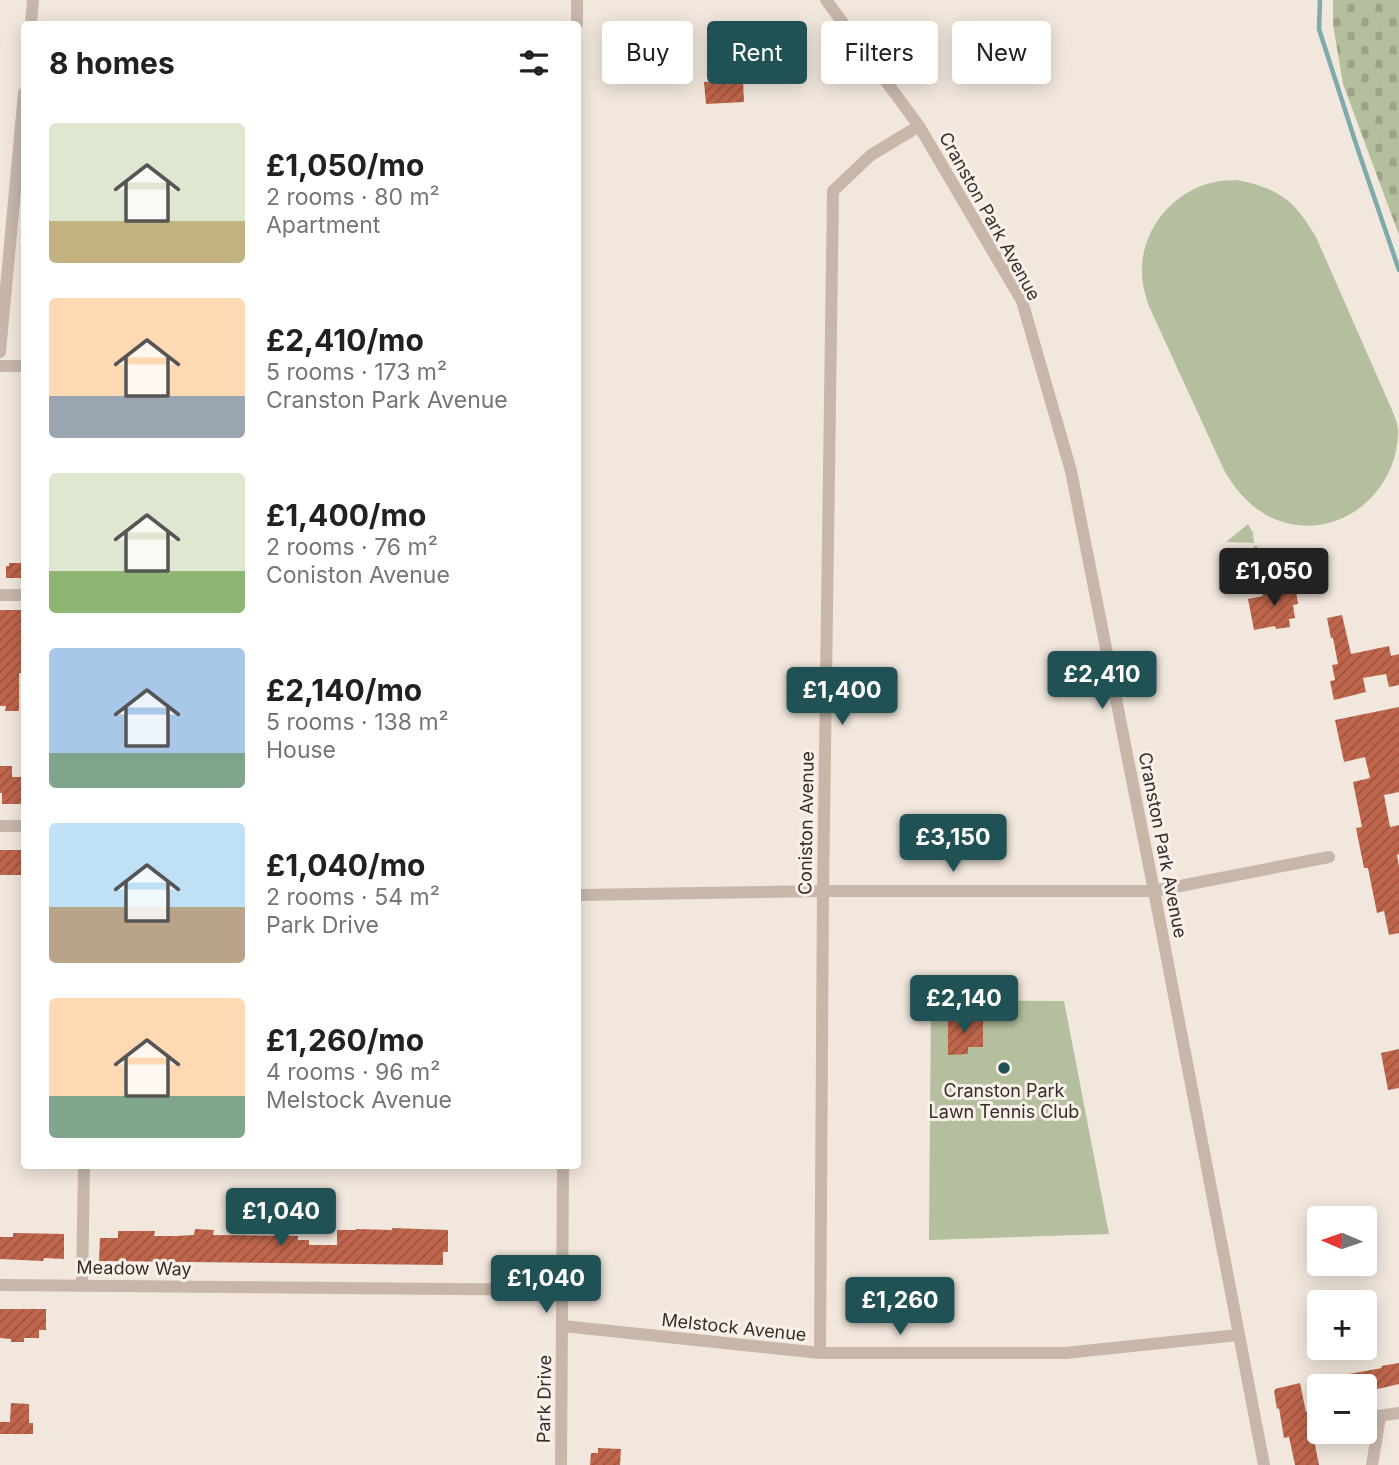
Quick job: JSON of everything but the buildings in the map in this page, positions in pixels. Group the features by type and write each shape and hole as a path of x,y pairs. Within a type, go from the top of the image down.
{"street":[{"path":"31,21 33,0"},
{"path":"577,0 577,21"},
{"name":"Cranston Park Avenue","path":"827,0 919,125 1021,301 1071,471 1264,1465"},
{"name":"Coniston Avenue","path":"820,1353 823,891 833,191 871,155 919,125"},
{"path":"0,352 21,152"},
{"path":"0,366 21,366"},
{"path":"0,595 21,595"},
{"path":"0,826 21,826"},
{"path":"581,895 823,891 1154,891 1329,857"},
{"path":"82,1285 83,1169"},
{"name":"Park Drive","path":"561,1465 563,1169"},
{"name":"Meadow Way","path":"0,1284 562,1290"},
{"name":"Melstock Avenue","path":"563,1326 820,1353 1065,1353 1238,1335"},
{"path":"1377,1416 1399,1413"},
{"path":"1372,1465 1380,1416"}],"green space":[{"path":"1333,0 1399,0 1399,235 1343,84 1333,25"},
{"path":"1237,180 1275,192 1293,205 1308,224 1397,425 1396,452 1389,473 1377,491 1363,506 1326,524 1305,526 1273,518 1248,502 1235,487 1224,470 1148,304 1142,276 1143,256 1147,241 1163,214 1186,193 1200,186"},
{"path":"1248,524 1254,543 1226,542"},
{"path":"1256,545 1262,555 1263,564 1235,564"},
{"path":"1265,569 1271,578 1271,587 1243,587"},
{"name":"Cranston Park Lawn Tennis Club","path":"931,1000 1064,1001 1109,1234 929,1240"}],"waterway":[{"path":"1320,0 1319,29 1399,270"}],"place":[{"name":"Cranston Park Lawn Tennis Club","path":"1004,1068"}]}
